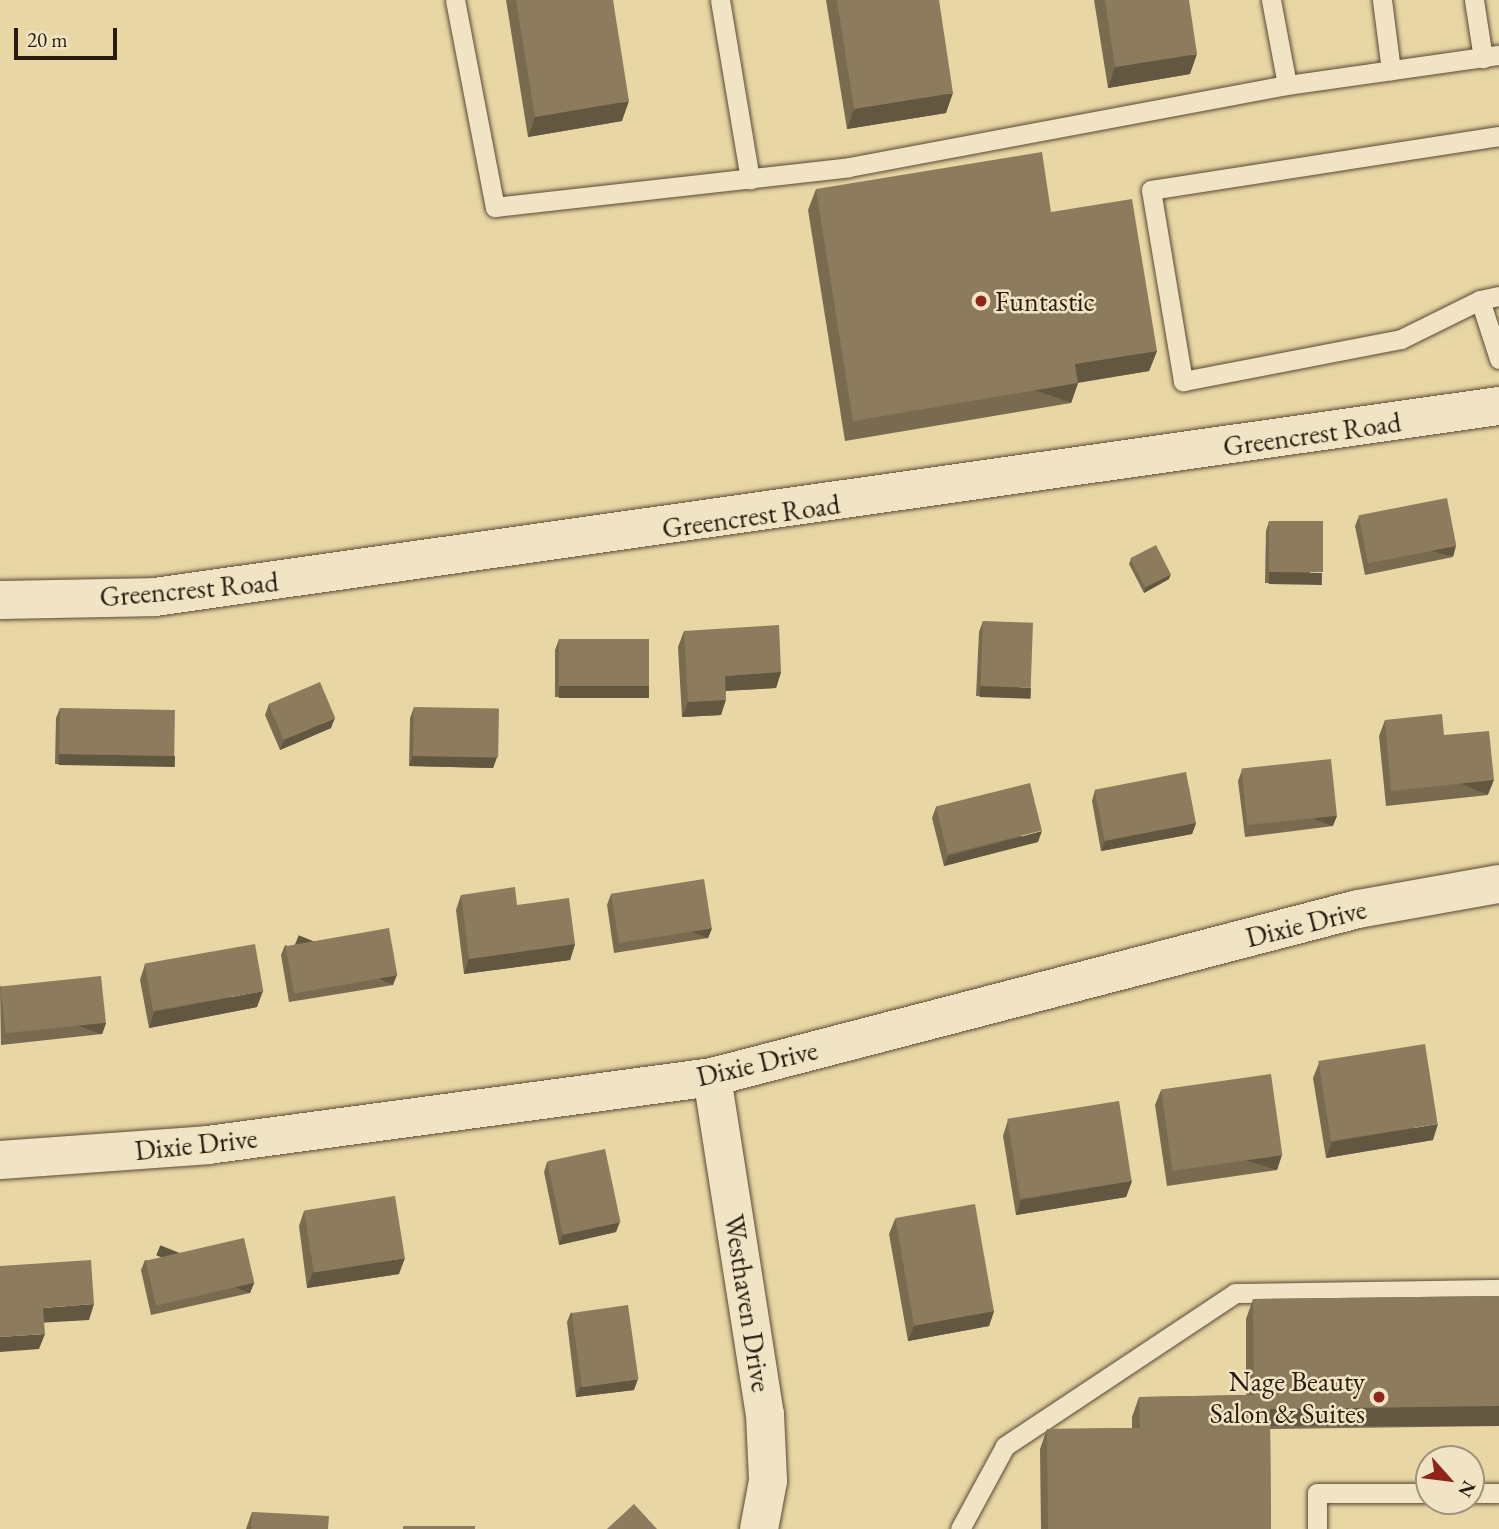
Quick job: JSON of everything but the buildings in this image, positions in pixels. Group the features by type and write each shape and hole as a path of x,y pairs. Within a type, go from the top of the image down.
{"street":[{"name":"Greencrest Road","path":"0,600 155,597 1499,406"},
{"name":"Dixie Drive","path":"0,1160 208,1145 712,1077 1358,909 1499,884"},
{"name":"Westhaven Drive","path":"712,1077 765,1414 768,1481 759,1529"}],"lane":[{"path":"455,0 495,207 849,167 1287,85 1491,56 1474,0"},
{"path":"720,0 750,180"},
{"path":"1271,0 1287,85"},
{"path":"1382,0 1391,70"},
{"path":"1499,136 1151,190 1182,381 1401,339 1490,298 1499,359"},
{"path":"960,1529 1005,1446 1235,1293 1499,1289"},
{"path":"1317,1529 1317,1493 1415,1493"}],"place":[{"name":"Funtastic","path":"981,301"},
{"name":"Nage Beauty Salon & Suites","path":"1379,1397"}]}
